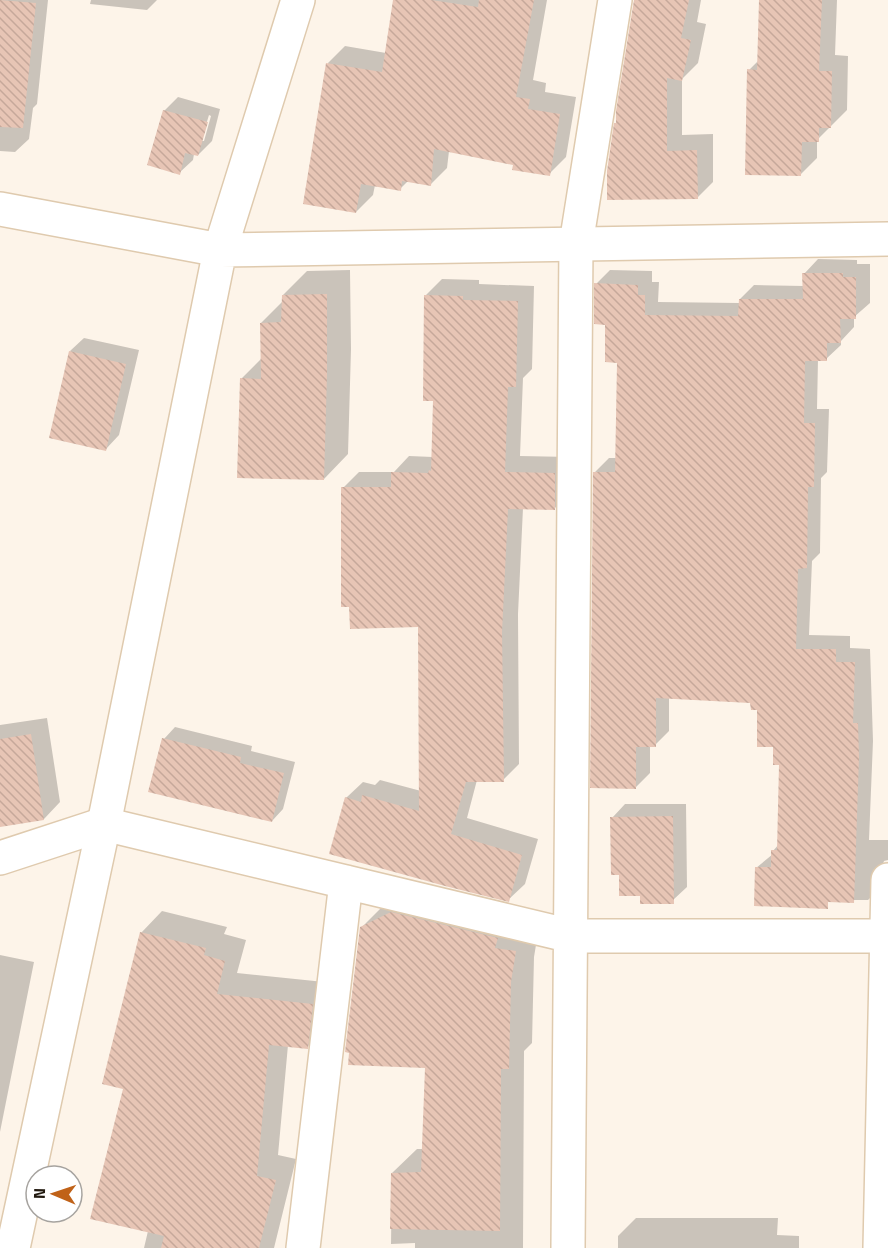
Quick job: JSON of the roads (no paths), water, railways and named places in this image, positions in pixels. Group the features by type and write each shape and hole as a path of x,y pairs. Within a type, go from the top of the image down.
{"street":[{"path":"12,1248 104,824 220,250 298,0"},
{"path":"568,1248 576,244 615,0"},
{"path":"0,209 220,250 888,239"},
{"path":"0,858 104,824 571,936 888,936"},
{"path":"880,1248 888,880"},
{"path":"303,1248 346,882"}]}
